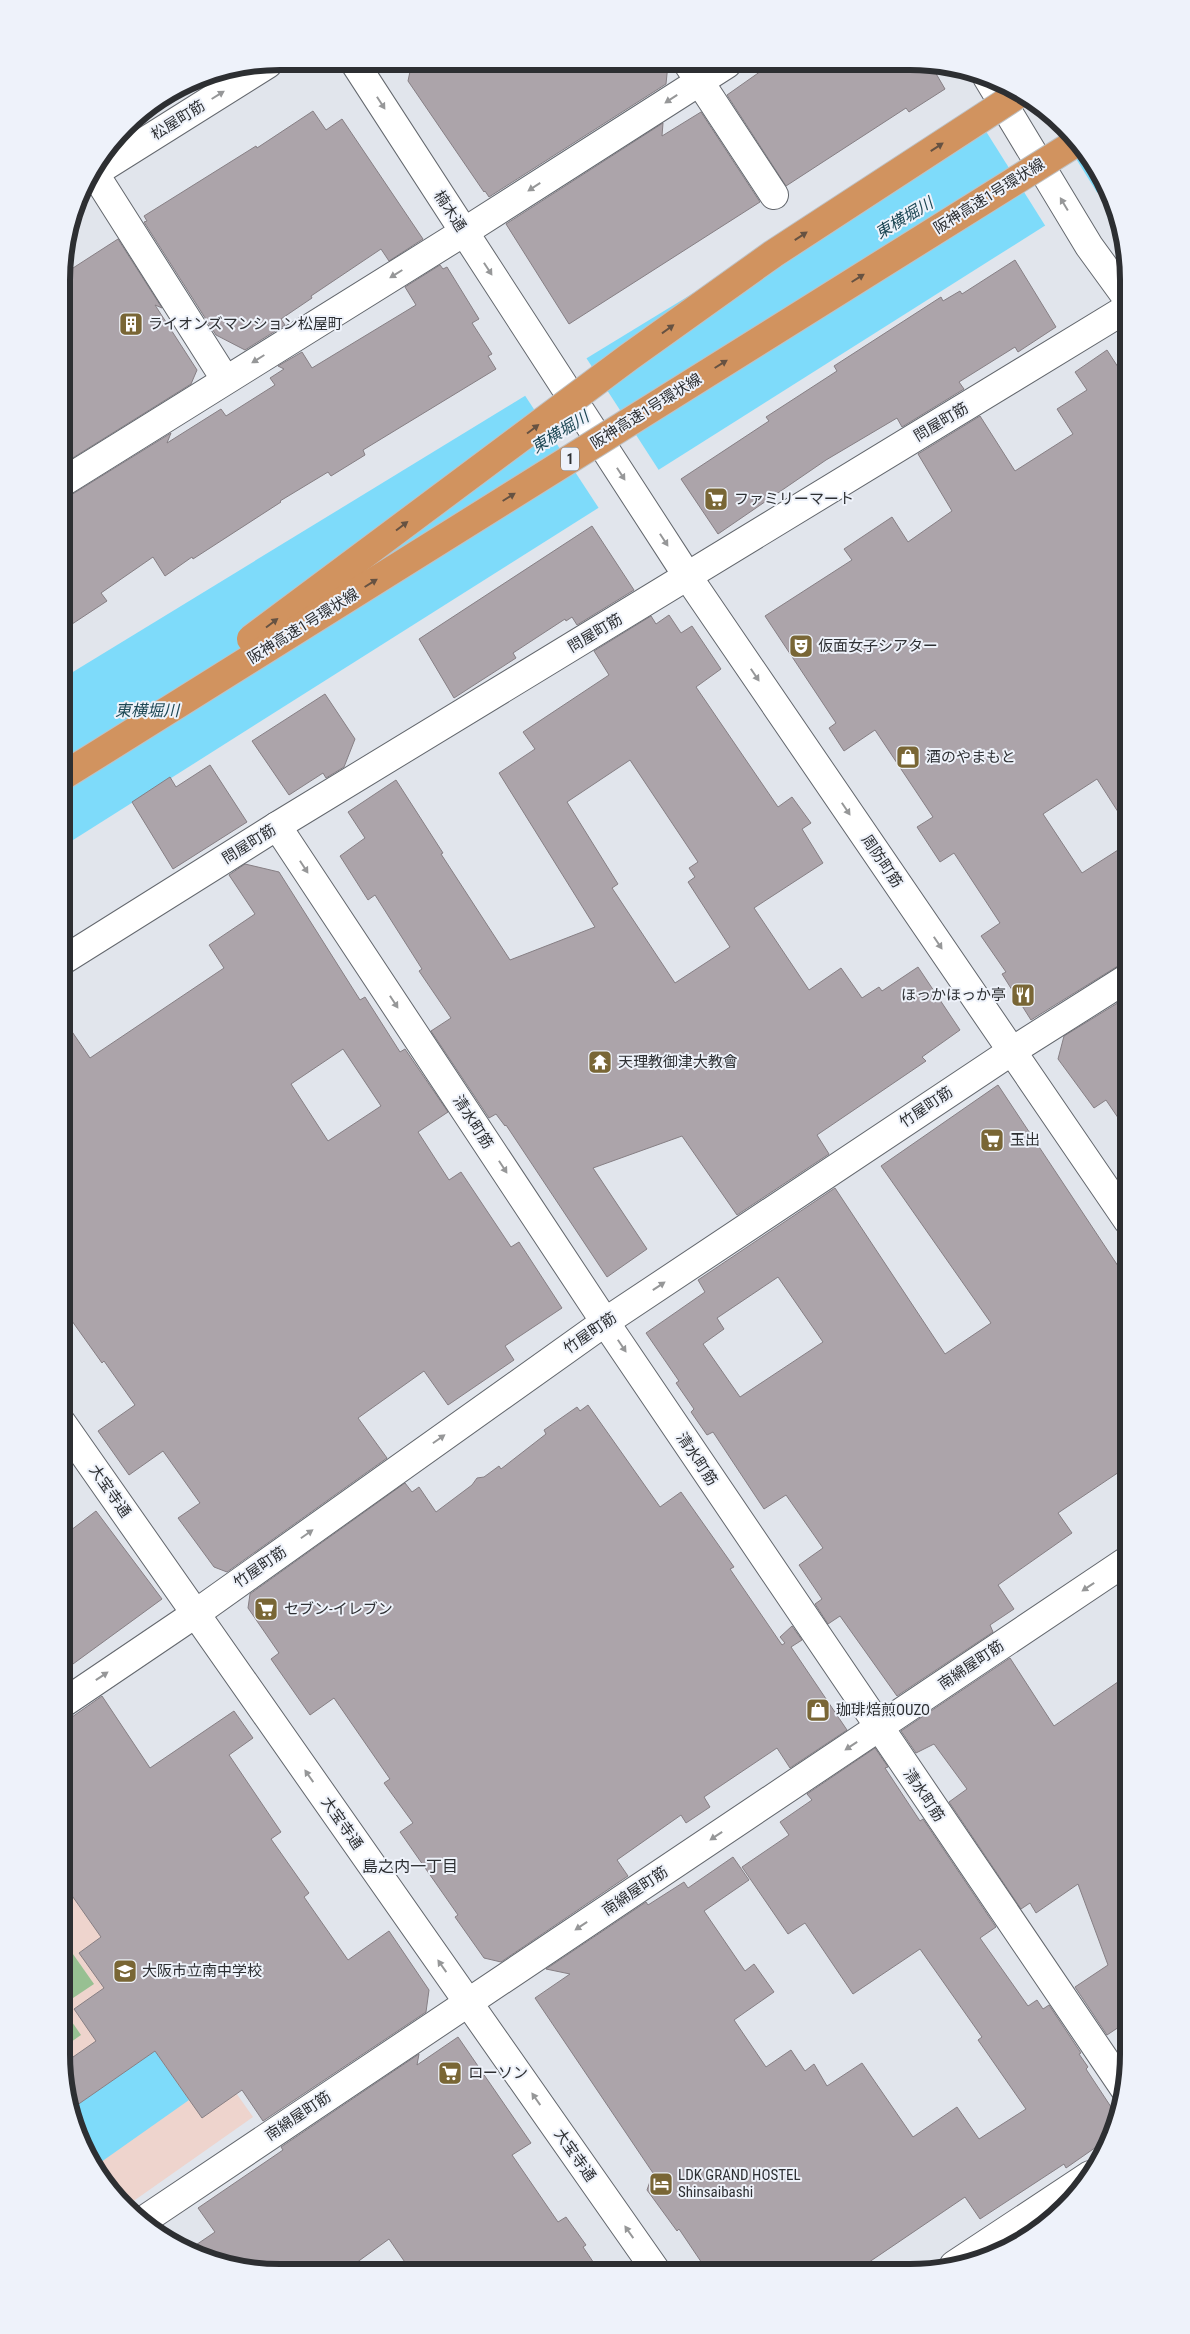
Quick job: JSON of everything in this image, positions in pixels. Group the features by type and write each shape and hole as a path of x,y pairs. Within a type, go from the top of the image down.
{"highway":[{"path":"93,757 629,357 749,271 1014,97"},
{"name":"阪神高速1号環状線","path":"70,771 1071,146"}],"street":[{"name":"楠木通","path":"359,70 638,499"},
{"name":"松屋町筋","path":"102,168 256,72"},
{"path":"70,478 225,379 464,232 694,72 774,195"},
{"path":"993,88 1089,246 1120,289"},
{"path":"96,180 225,379"},
{"name":"問屋町筋","path":"70,957 277,826 1120,313"},
{"name":"周防町筋","path":"638,499 688,577 1120,1209"},
{"name":"清水町筋","path":"277,826 605,1322 878,1728 1118,2080"},
{"name":"竹屋町筋","path":"70,1699 195,1614 605,1322 1012,1051 1120,982"},
{"name":"大宝寺通","path":"70,1434 651,2264"},
{"name":"南綿屋町筋","path":"148,2217 1120,1565"},
{"path":"970,2255 1073,2186"}],"shaded area":[{"name":"大阪市立南中学校","path":"70,1749 212,1954 163,1989 253,2117 132,2202 113,2182 92,2147 77,2108 70,2068"}],"green space":[{"path":"70,1950 94,1984 70,2000"},
{"path":"70,2019 81,2035 70,2043"}],"water":[{"name":"東横堀川","path":"1014,97 1038,113 1068,142 1085,163 1098,187 1100,191 70,842 70,674"},
{"path":"155,2051 189,2100 100,2163 81,2122 76,2106"}],"pier":[{"path":"1011,96 1027,105 1062,136 1098,194 1046,227 977,117"},
{"path":"585,356 660,472 600,510 524,394"}],"building":[{"path":"410,70 667,70 666,84 489,197 408,81"},
{"path":"762,70 924,70 935,72 945,89 909,112 906,108 786,186 727,95"},
{"path":"313,111 326,130 342,119 423,239 389,261 381,249 311,296 312,298 281,319 285,325 245,350 216,335 144,222 147,221 144,216 256,146 257,148"},
{"path":"701,112 760,202 569,324 506,224 663,123 662,136"},
{"name":"ライオンズマンション松屋町","path":"118,239 162,308 155,305 197,370 191,384 70,460 70,268 73,268"},
{"path":"1015,260 1056,327 1018,352 1015,347 959,382 964,389 902,427 897,418 826,460 718,534 681,479 769,421 766,417 837,371 834,366 941,297 943,301 960,291 962,294"},
{"path":"440,265 443,269 447,267 479,319 472,323 492,354 488,356 496,369 363,450 365,455 331,476 328,472 280,501 165,576 153,557 101,593 107,601 70,625 70,495 171,433 167,443 221,409 226,416 275,385 270,378 284,369 278,366 302,352 312,368 416,305 405,287"},
{"path":"1107,350 1120,370 1120,815 1097,779 1043,814 1082,873 1120,849 1120,965 1031,1020 1002,974 1006,972 981,936 1000,923 954,853 940,862 917,827 933,817 875,730 844,751 829,728 836,723 765,616 852,560 844,549 892,517 908,542 952,511 918,454 980,416 1015,471 1073,434 1057,409 1087,390 1075,372"},
{"path":"592,526 634,590 577,625 572,617 566,621 565,619 513,653 516,658 454,698 419,639"},
{"path":"669,615 681,633 692,626 721,669 696,687 778,807 792,797 811,823 802,829 823,863 754,908 809,990 841,968 862,998 879,987 882,991 918,967 960,1030 922,1057 926,1061 817,1135 829,1154 737,1215 682,1136 593,1168 647,1249 607,1277 506,1125 496,1114 489,1118 431,1031 451,1018 419,971 422,969 375,895 368,900 340,856 365,838 348,812 396,780 443,853 441,854 510,960 595,927 499,773 535,749 523,732 609,675 594,651 651,616 656,624","holes":["630,760 698,862 689,868 695,877 688,882 730,947 675,983 612,888 618,884 567,802"]},
{"path":"325,694 355,739 344,767 326,778 323,773 289,795 252,741"},
{"path":"210,765 247,822 173,869 132,802 170,777 176,787"},
{"path":"245,864 279,872 360,1000 365,997 400,1052 405,1049 448,1112 418,1132 449,1180 461,1172 511,1247 519,1242 562,1308 505,1346 514,1360 448,1405 424,1371 358,1418 387,1458 227,1572 214,1567 178,1518 200,1503 163,1451 129,1475 98,1431 135,1405 104,1361 102,1363 70,1318 70,1029 90,1058 224,968 209,945 255,914 229,875","holes":["343,1049 381,1106 328,1141 291,1084"]},
{"path":"1120,1002 1120,1121 1106,1100 1094,1108 1058,1059 1064,1036"},
{"path":"998,1085 1120,1269 1120,1471 1058,1513 1072,1533 998,1585 1014,1609 990,1625 993,1632 897,1696 840,1616 828,1624 815,1604 822,1599 799,1565 823,1548 786,1495 764,1509 713,1432 707,1435 691,1412 694,1409 676,1383 679,1381 646,1333 705,1292 698,1280 835,1188 945,1354 991,1323 881,1166","holes":["778,1277 823,1342 740,1397 703,1344 724,1329 717,1318"]},
{"path":"588,1405 660,1507 681,1492 734,1567 730,1569 782,1645 785,1643 780,1637 792,1626 802,1640 791,1647 847,1730 790,1768 777,1748 704,1797 710,1807 686,1823 681,1815 617,1860 628,1876 501,1962 484,1958 455,1917 458,1915 400,1832 413,1823 384,1783 390,1779 334,1698 310,1715 271,1659 279,1653 248,1608 250,1594 405,1483 412,1492 419,1487 436,1512 472,1485 477,1478 484,1477 499,1466 501,1469 546,1434 544,1430 577,1407 580,1411"},
{"path":"96,1511 162,1599 70,1666 70,1531"},
{"path":"1010,1658 1054,1726 1120,1681 1120,2026 1107,2035 1075,1987 1108,1965 1078,1884 1036,1913 1030,1903 1021,1909 949,1802 967,1789 934,1744 916,1753 901,1731"},
{"path":"102,1696 150,1768 234,1711 253,1738 229,1755 281,1832 271,1839 309,1893 304,1897 348,1960 389,1931 429,1990 426,2012 263,2121 242,2090 202,2118 155,2051 76,2106 70,2059 96,2041 74,2009 104,1988 79,1953 101,1937 70,1893 70,1718"},
{"path":"875,1748 888,1767 885,1768 920,1821 923,1819 996,1927 980,1938 1028,2006 1037,2000 1043,2009 1049,2005 1081,2053 1079,2054 1088,2067 1086,2069 1113,2109 1099,2145 1066,2168 1064,2164 980,2219 965,2197 866,2264 703,2264 679,2229 677,2231 647,2190 653,2173 535,1998 570,1974 546,1969 646,1902 648,1905 684,1882 688,1888 733,1857 749,1880 704,1911 745,1971 754,1964 774,1992 734,2020 766,2067 791,2050 805,2071 814,2064 827,2086 862,2063 913,2137 957,2107 979,2139 1026,2109 978,2040 982,2037 920,1949 853,1994 805,1923 788,1934 742,1867 789,1835 780,1822 812,1800 807,1794"},
{"path":"458,2037 531,2143 512,2155 558,2222 566,2217 586,2245 583,2247 595,2264 406,2264 389,2239 355,2264 266,2264 226,2257 195,2246 215,2232 198,2208 283,2150 281,2147 419,2054 417,2065"}],"place":[{"name":"ライオンズマンション松屋町","path":"131,324"},
{"name":"ファミリーマート","path":"716,499"},
{"name":"仮面女子シアター","path":"801,646"},
{"name":"酒のやまもと","path":"908,757"},
{"name":"ほっかほっか亭","path":"1023,995"},
{"name":"天理教御津大教會","path":"600,1062"},
{"name":"玉出","path":"992,1140"},
{"name":"セブン-イレブン","path":"266,1609"},
{"name":"珈琲焙煎OUZO","path":"818,1710"},
{"name":"大阪市立南中学校","path":"125,1971"},
{"name":"ローソン","path":"450,2073"},
{"name":"LDK GRAND HOSTEL Shinsaibashi","path":"661,2184"}],"district":[{"name":"島之内一丁目","path":"410,1866"}]}
